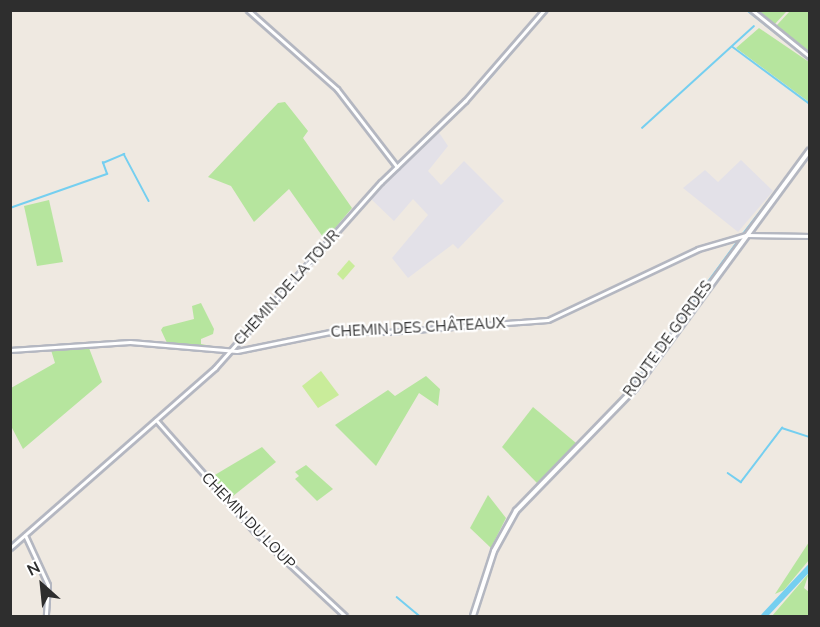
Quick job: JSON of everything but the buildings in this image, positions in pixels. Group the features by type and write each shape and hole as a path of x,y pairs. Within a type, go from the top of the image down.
{"street":[{"path":"248,10 337,89 397,168"},
{"name":"CHEMIN DE LA TOUR","path":"10,548 156,420 230,351 397,168 465,101 544,10"},
{"path":"752,10 810,57"},
{"name":"ROUTE DE GORDES","path":"473,616 494,551 516,511 635,388 746,234 810,150"},
{"name":"CHEMIN DES CHÂTEAUX","path":"10,350 130,342 230,351 335,331 387,332 548,320 574,311 680,256 746,234 810,236"},
{"name":"CHEMIN DU LOUP","path":"156,420 255,532 345,616"},
{"path":"26,535 48,585 46,616"}],"shaded area":[{"path":"438,131 448,146 428,171 441,185 464,161 504,201 458,249 453,244 408,278 392,258 428,215 413,199 394,221 371,199"},
{"path":"741,160 773,191 738,232 683,188 705,170 718,182"}],"green space":[{"path":"756,11 787,11 774,25"},
{"path":"790,11 809,11 809,54 776,26"},
{"path":"759,28 809,62 809,102 736,48"},
{"path":"285,102 308,131 303,138 352,208 325,240 289,189 254,222 231,186 208,177 278,103"},
{"path":"49,200 63,262 37,266 24,206"},
{"path":"349,260 355,266 343,280 337,274"},
{"path":"201,303 214,329 213,334 201,339 201,344 217,347 167,343 161,330 163,327 194,319 192,306"},
{"path":"89,348 102,382 23,449 11,426 11,388 55,363 51,350"},
{"path":"321,371 339,395 318,408 302,386"},
{"path":"426,376 440,389 438,406 419,393 376,466 335,425 388,390 395,396"},
{"path":"533,407 576,443 537,483 502,447"},
{"path":"262,447 276,462 228,500 208,479"},
{"path":"306,465 333,489 317,501 295,479 299,476 295,472"},
{"path":"488,495 506,518 491,548 470,528"},
{"path":"809,542 809,560 784,590 775,594"},
{"path":"809,573 804,588 809,592 809,616 772,616"}],"waterway":[{"path":"238,346 389,177 484,85 548,10"},
{"path":"747,10 810,60"},
{"path":"642,128 754,26"},
{"path":"733,47 810,104"},
{"path":"743,234 810,147"},
{"path":"10,208 107,174 103,163 124,154 149,201"},
{"path":"626,394 740,238"},
{"path":"728,473 741,482 782,428 810,437"},
{"path":"530,493 562,460"},
{"path":"492,550 511,515"},
{"path":"254,529 269,543"},
{"path":"471,616 491,555"},
{"path":"289,566 342,616"},
{"path":"764,616 810,567"},
{"path":"397,597 420,616"}]}
